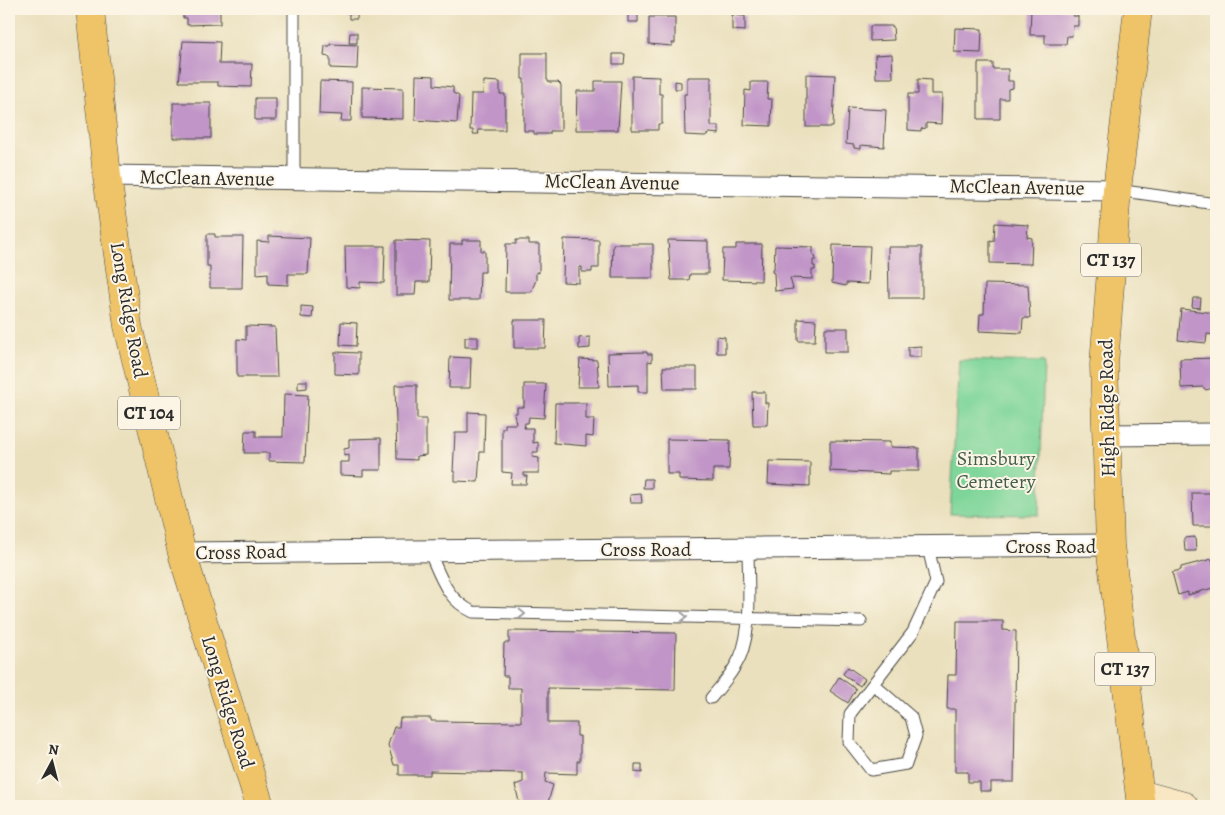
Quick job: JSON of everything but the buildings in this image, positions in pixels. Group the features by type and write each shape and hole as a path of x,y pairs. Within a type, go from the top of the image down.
{"main road":[{"name":"Long Ridge Road","path":"90,9 107,176 128,326 182,553 260,806"},
{"name":"High Ridge Road","path":"1138,9 1117,190 1104,365 1110,545 1140,800"}],"street":[{"name":"McClean Avenue","path":"107,176 1117,190"},
{"path":"1106,435 1216,434"},
{"name":"Cross Road","path":"182,553 1110,545"},
{"path":"1140,800 1184,806"}],"lane":[{"path":"294,9 294,179"},
{"path":"1117,190 1216,204"},
{"path":"873,684 911,717 916,736 906,764 872,770 849,742 850,714 873,684 913,632 936,582 928,547"},
{"path":"711,698 732,672 741,655 748,619 748,548"},
{"path":"429,551 449,594 459,606 473,612 861,621"}],"green space":[{"name":"Simsbury Cemetery","path":"959,360 1044,362 1039,515 950,514"}]}
